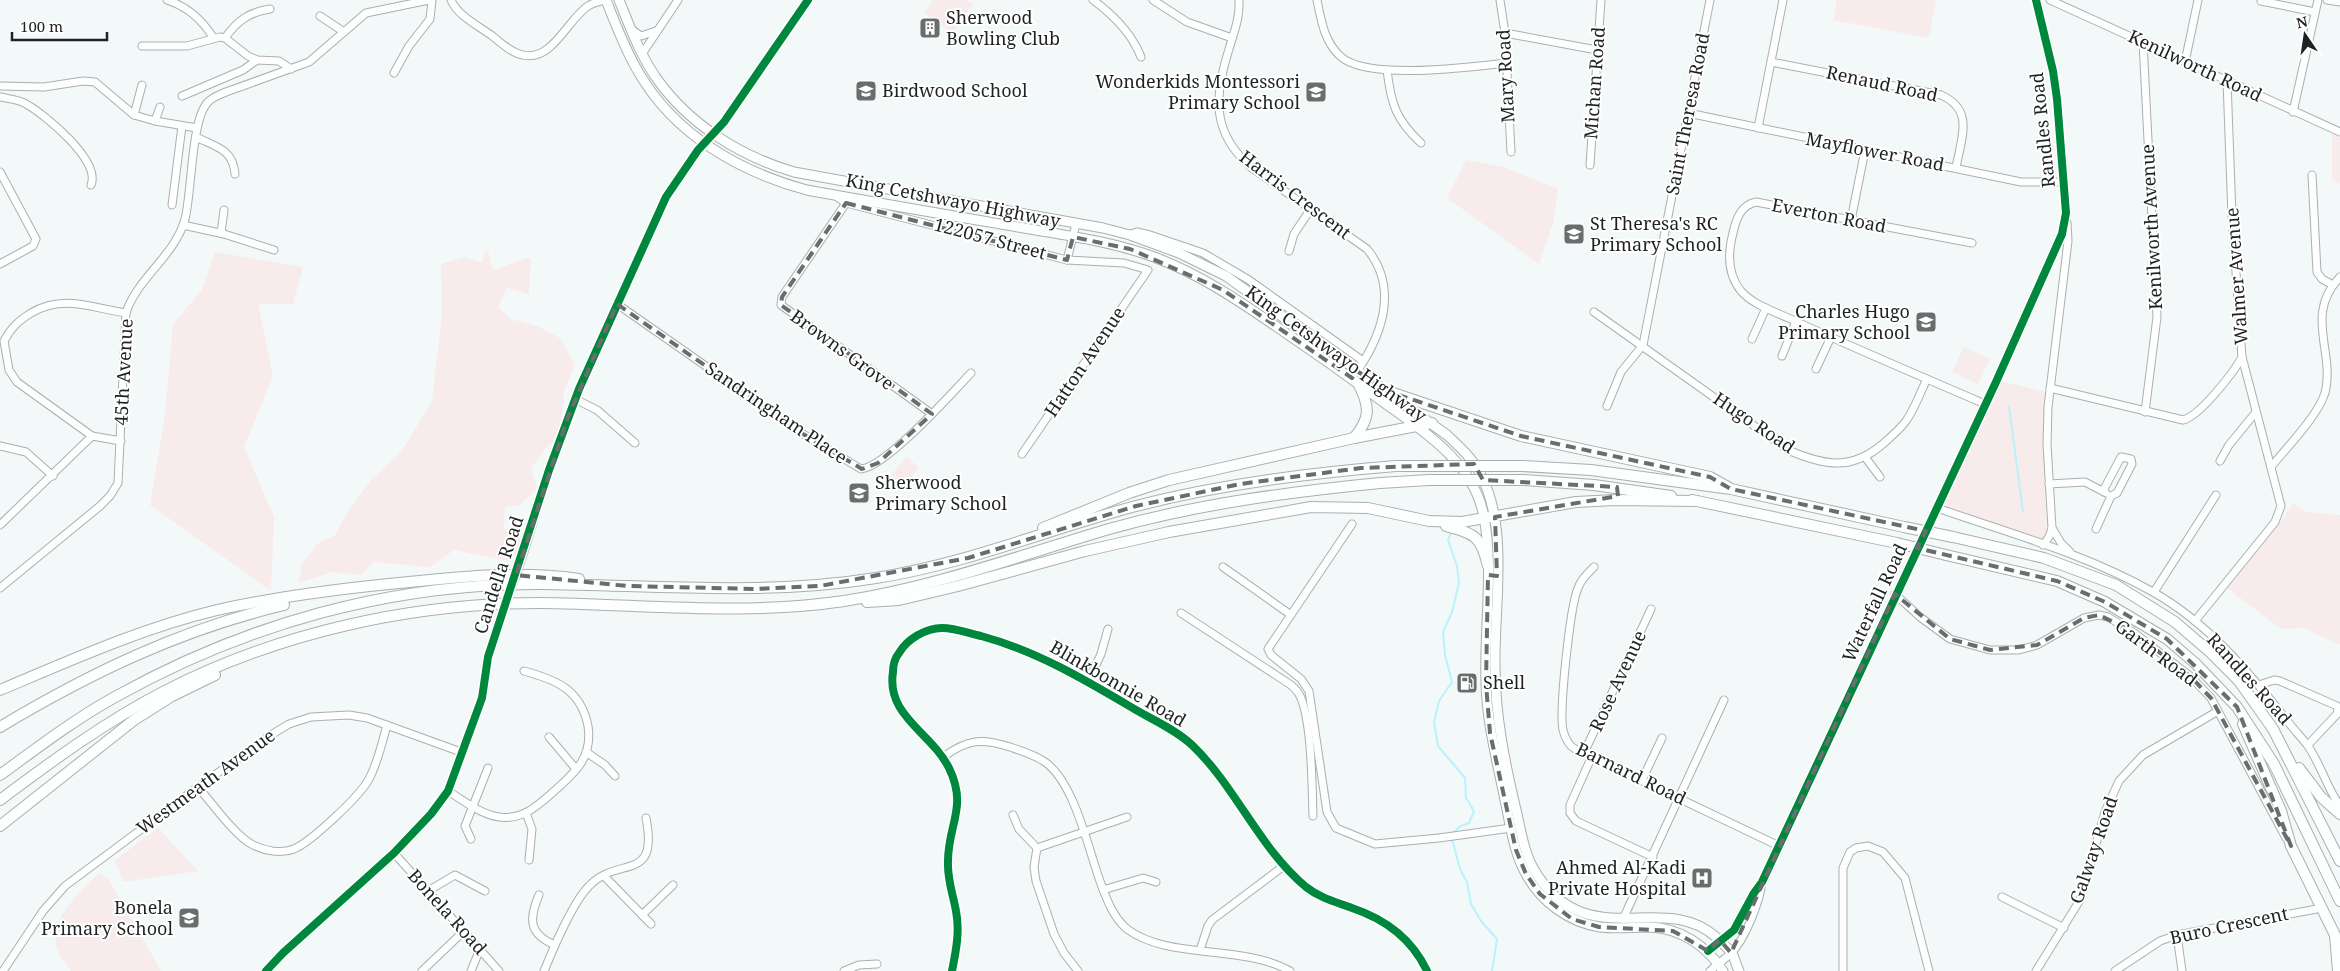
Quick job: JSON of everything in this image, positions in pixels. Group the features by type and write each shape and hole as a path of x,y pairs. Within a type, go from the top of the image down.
{"highway":[{"path":"1354,438 1363,427 1368,410 1356,377"},
{"path":"1387,391 1521,436 1710,477 1731,489"},
{"path":"1004,548 1074,514 1169,480 1354,438 1432,423"},
{"path":"0,775 112,698 175,666 212,650 299,618 348,605 414,592 473,586 537,584 756,589 820,586 924,569 1004,548 1071,525 1181,496 1292,476 1396,466 1522,466 1591,470 1731,489 2044,558 2116,585 2175,622 2210,652 2257,704 2289,756 2340,862"},
{"path":"0,800 80,742 162,693 232,660 295,640 379,619 487,605 536,603 736,609 787,607 843,601 944,581 1111,529 1194,508 1309,490 1380,483 1429,480 1522,480 1594,485 1657,493 1698,501 1897,543 2057,581 2105,602 2167,640 2195,663 2237,707 2274,764 2340,901"},
{"path":"1429,521 1462,522 1576,502 1615,500 1698,501"},
{"path":"843,601 899,600 958,586 1094,548 1218,522 1310,507 1368,508 1429,521 1473,535 1484,546 1491,572"},
{"path":"0,690 106,645 187,619 227,609 362,586 464,576 550,575 627,586"},
{"path":"0,726 83,680 183,634 269,608 362,586"},
{"path":"0,826 98,746 172,696 230,668 273,652 295,640"},
{"path":"2237,707 2247,736 2281,811 2291,846 2336,940 2338,971"},
{"path":"2289,756 2321,797 2340,814"},
{"path":"0,835 39,795"}],"main road":[{"name":"King Cetshwayo Highway","path":"606,0 627,50 646,84 667,111 704,143 747,168 772,180 834,195 1073,237 1130,249 1191,273 1223,290 1356,377 1387,391 1432,423 1462,448 1481,474 1488,492 1498,724 1526,852 1534,869 1555,896 1591,916 1687,921 1712,933 1731,953 1739,971"},
{"name":"King Cetshwayo Highway","path":"619,0 642,54 656,79 678,104 713,134 760,160 794,172 1128,234 1179,252 1226,276 1356,377 1451,456 1466,473 1490,518 1497,539 1491,572 1486,654 1487,700 1490,733 1511,828 1516,850 1526,874 1545,899 1561,913 1572,919 1599,927 1653,927 1673,931 1686,936 1708,951 1720,967"}],"street":[{"path":"166,0 186,4 213,38"},
{"path":"394,73 409,46 430,20 430,0"},
{"name":"45th Avenue","path":"0,588 110,496 119,479 126,313 134,297 170,250 183,225 188,207 197,128 202,112 214,97 291,69 317,56 366,13 430,0"},
{"path":"451,0 456,10 466,18 511,50 527,56 536,55 547,50 587,7 606,0"},
{"path":"642,54 678,0"},
{"name":"Candella Road","path":"266,971 283,953 394,853 431,814 448,791 482,698 488,657 525,549 549,470 575,399 617,304 666,197 704,143 740,100 808,0"},
{"path":"1092,0 1124,29 1134,41 1141,57"},
{"path":"1153,0 1187,22 1232,38"},
{"name":"Harris Crescent","path":"1239,0 1238,17 1220,76 1218,89 1218,112 1225,134 1242,160 1366,249 1376,260 1383,292 1383,316 1375,344 1363,361 1356,377"},
{"path":"1318,0 1325,34 1340,57 1352,64 1366,68 1387,70 1506,63"},
{"name":"Mary Road","path":"1500,0 1505,33 1511,152"},
{"name":"Michan Road","path":"1590,166 1601,0"},
{"name":"Saint Theresa Road","path":"1643,345 1710,0"},
{"path":"1758,128 1783,0"},
{"name":"Randles Road","path":"2036,0 2053,71 2066,214 2062,234 2052,256"},
{"name":"Kenilworth Road","path":"2050,0 2340,132"},
{"path":"2185,62 2198,0"},
{"path":"2293,112 2318,0"},
{"path":"2327,0 2340,2"},
{"path":"2261,1 2315,12"},
{"path":"225,38 239,21 248,15 270,9"},
{"path":"320,16 344,32"},
{"path":"630,27 641,36 657,31"},
{"path":"1505,33 1597,50"},
{"path":"142,46 187,46 213,38 225,38 248,56 257,60 279,61 291,69"},
{"name":"Kenilworth Avenue","path":"2143,42 2157,317 2145,412"},
{"path":"182,96 243,70 257,60"},
{"name":"Renaud Road","path":"1771,62 1941,95 1950,99 1956,104 1963,120 1956,168"},
{"path":"1387,70 1395,112 1405,127 1421,143"},
{"path":"0,86 44,87 83,81 95,82 134,115 155,121 197,128"},
{"name":"Walmer Avenue","path":"2195,621 2279,514 2280,498 2242,357 2232,216 2227,81"},
{"path":"134,115 142,84"},
{"path":"0,97 27,104 75,145 83,153 91,168 93,180 91,185"},
{"path":"155,121 160,107"},
{"name":"Mayflower Road","path":"1688,113 2021,182 2063,182"},
{"path":"172,205 182,126"},
{"path":"196,137 229,154 233,161 235,174"},
{"path":"1851,220 1865,150"},
{"path":"0,172 34,235 36,243 0,264"},
{"path":"2312,175 2317,272 2322,279 2333,285"},
{"name":"122057 Street","path":"834,195 846,203 1067,260 1124,263 1148,270"},
{"name":"Browns Grove","path":"846,203 782,297 781,305 932,414"},
{"name":"Everton Road","path":"1972,243 1766,203 1749,204 1744,208 1733,230 1730,265 1736,284 1742,292 1766,308 1985,404"},
{"path":"221,233 224,210"},
{"path":"1290,251 1294,234 1310,210"},
{"path":"2043,545 2049,537 2052,528 2047,444 2050,388 2068,234 2066,214"},
{"path":"1067,260 1076,224"},
{"path":"183,225 221,233 274,250"},
{"path":"1128,234 1137,232 1150,235 1203,253 1249,280 1363,361"},
{"path":"2052,256 2060,261 2064,267"},
{"name":"Waterfall Road","path":"1710,971 1720,967 1742,936 1756,904 1762,882 1895,594 1937,508 2052,256"},
{"name":"Hatton Avenue","path":"1022,454 1148,270"},
{"path":"2271,467 2323,399 2327,377 2321,318 2324,303 2333,285 2340,277"},
{"path":"121,441 92,436 17,382 9,370 2,341 19,321 38,309 52,304 70,303 126,313"},
{"name":"Sandringham Place","path":"617,304 803,434 861,469 878,463 932,414"},
{"path":"1752,339 1766,308"},
{"name":"Hugo Road","path":"1594,312 1643,345 1788,450 1811,460 1824,463 1851,462 1865,457 1900,429 1927,379"},
{"path":"1782,356 1796,321"},
{"path":"1816,369 1831,337"},
{"path":"1607,406 1619,376 1643,345"},
{"path":"2050,388 2176,420 2189,419 2201,408 2242,357"},
{"path":"932,414 971,373"},
{"path":"575,399 597,410 635,443"},
{"path":"2220,461 2236,435 2256,412"},
{"path":"0,525 53,476 92,436"},
{"path":"0,446 26,452 53,476"},
{"path":"1865,457 1880,477"},
{"path":"2096,528 2111,496 2117,493 2132,464 2129,458 2120,457 2103,491"},
{"path":"2049,484 2085,482 2111,496"},
{"path":"2154,592 2216,495"},
{"name":"Randles Road","path":"1937,508 2073,555 2154,592 2195,621 2228,650 2308,745 2340,806"},
{"path":"1352,524 1269,651 1271,655 1302,679 1309,692 1327,812 1331,822 1336,828 1375,844 1439,838 1511,828"},
{"name":"Randles Road","path":"2052,528 2061,544 2073,555"},
{"path":"1222,567 1291,615"},
{"name":"Barnard Road","path":"1594,567 1582,580 1577,590 1563,698 1563,729 1566,738 1572,747 1779,846"},
{"name":"Garth Road","path":"1895,594 1920,617 1950,638 1990,650 2018,650 2037,645 2084,618 2099,615 2108,617 2133,632 2190,676 2211,698 2291,846"},
{"name":"Rose Avenue","path":"1584,753 1652,609"},
{"path":"1181,613 1288,682 1298,692 1303,704 1308,735 1313,816"},
{"name":"Blinkbonnie Road","path":"952,971 958,932 956,912 950,890 948,859 958,808 958,795 954,780 943,757 933,742 901,713 892,691 893,666 899,652 920,634 942,628 992,639 1034,654 1088,682 1173,731 1190,744 1212,766 1284,865 1314,892 1327,899 1372,915 1394,929 1410,944 1427,971"},
{"path":"1088,682 1101,654 1108,629"},
{"path":"448,791 487,814 509,817 534,810 576,769 586,752 589,734 582,706 573,694 562,685 524,671"},
{"path":"2259,685 2274,680 2280,681 2336,706 2337,714 2308,745"},
{"path":"1623,919 1724,700"},
{"name":"Galway Road","path":"2036,971 2064,928 2085,888 2105,812 2119,781 2143,755 2218,711"},
{"name":"Westmeath Avenue","path":"3,971 43,911 65,886 198,787 289,724 311,717 340,715 367,718 461,752"},
{"path":"198,787 251,844 270,850 293,849 330,820 353,799 368,781 376,765 387,725"},
{"path":"549,737 576,769"},
{"path":"1642,780 1662,738"},
{"path":"943,757 974,742 985,740 1026,752 1040,759 1063,780 1073,800 1103,890 1111,910 1119,921 1140,936 1160,944 1264,960 1290,971"},
{"path":"586,752 605,765 615,776"},
{"path":"1592,756 1570,805 1572,817 1591,829 1653,856"},
{"path":"471,839 465,826 488,768"},
{"path":"526,813 532,829 529,860"},
{"path":"1013,815 1019,829 1037,848"},
{"path":"544,971 555,945 588,887 604,876 632,866 642,860 650,843 646,818"},
{"path":"1037,848 1127,818"},
{"path":"1843,971 1843,868 1850,852 1856,848 1868,846 1883,852 1905,878 1929,971"},
{"path":"1037,848 1034,867 1036,881 1054,934 1064,953 1078,971"},
{"name":"Bonela Road","path":"394,853 498,971"},
{"path":"1200,950 1212,920 1284,865"},
{"path":"428,891 456,875 485,891"},
{"path":"604,876 651,924"},
{"path":"1103,890 1143,878 1156,882"},
{"name":"Waterfall Road","path":"1708,951 1734,930 1754,892 1762,882"},
{"path":"642,915 673,885"},
{"path":"539,894 532,912 533,926 543,940 555,945"},
{"path":"2002,897 2064,928"},
{"name":"Buro Crescent","path":"2115,971 2160,941 2178,934 2322,908"},
{"path":"422,971 464,931"},
{"path":"2178,934 2182,971"},
{"path":"471,971 480,949"},
{"path":"844,971 859,964 878,964"}],"highlighted area":[{"path":"846,203 1067,260 1073,237 1130,249 1223,290 1352,378 1357,371 1387,391 1521,436 1710,477 1731,489 1926,531 1917,548 2057,581 2105,602 2167,639 2237,707 2291,846 2211,698 2190,676 2133,632 2099,615 2084,618 2037,645 1990,650 1950,639 1895,594 1731,953 1720,940 1708,951 1673,931 1599,927 1572,919 1540,894 1526,874 1516,850 1490,733 1486,684 1488,575 1497,576 1495,517 1618,496 1617,487 1483,480 1474,464 1361,468 1240,484 1136,506 968,558 820,586 756,589 627,586 516,575 568,417 617,304 803,434 862,469 878,463 932,414 781,305 782,297"}],"shaded area":[{"path":"933,0 967,0 973,4 953,33 924,13"},
{"path":"1837,0 1936,0 1929,38 1833,20"},
{"path":"2332,132 2340,137 2340,184 2332,180"},
{"path":"1466,160 1503,167 1558,189 1553,223 1539,264 1447,198"},
{"path":"484,251 488,251 493,270 531,257 529,294 507,288 498,307 511,319 537,326 560,338 575,365 564,391 559,437 545,449 531,468 537,488 520,505 505,508 504,529 528,538 511,562 454,550 430,567 374,562 360,575 333,572 298,583 303,562 317,544 335,535 347,513 371,480 396,457 408,441 432,401 442,315 441,264 464,257 483,263"},
{"path":"215,252 303,267 293,304 258,304 273,377 244,447 274,517 271,591 150,505 165,415 173,324 202,290"},
{"path":"1964,347 1990,359 1978,384 1952,372"},
{"path":"2001,381 2046,392 2044,467 2047,531 2043,539 1949,510 1945,503"},
{"path":"907,457 919,468 902,487 890,476"},
{"path":"2293,503 2306,512 2340,515 2340,645 2304,628 2280,628 2227,588 2281,522"},
{"path":"158,828 198,871 123,882 115,860"},
{"path":"99,873 108,878 161,971 71,971 62,958 56,944 58,923 76,896"}],"waterway":[{"path":"2009,406 2023,512"},
{"path":"1451,533 1448,540 1457,566 1459,583 1452,612 1443,632 1445,655 1452,682 1439,701 1434,722 1438,746 1465,778 1466,798 1474,811 1469,823 1459,827 1452,835"},
{"path":"1452,839 1460,869 1467,882 1471,904 1481,921 1497,939 1492,971"}],"cycle path":[{"path":"266,971 283,953 394,853 431,814 448,791 482,698 488,657 549,470 579,389 666,197 698,150 724,122 808,0"},
{"path":"1708,951 1734,930 1762,882 1996,382 2062,234 2066,213 2057,99 2053,71 2036,0"},
{"path":"952,971 958,926 949,880 948,861 956,815 957,794 949,768 932,744 903,712 896,700 893,687 894,664 902,648 923,632 936,628 952,629 981,636 1042,658 1179,735 1192,745 1222,779 1261,836 1289,871 1306,887 1317,894 1376,918 1386,924 1414,949 1427,971"}],"place":[{"name":"Sherwood Bowling Club","path":"930,28"},
{"name":"Birdwood School","path":"866,91"},
{"name":"Wonderkids Montessori Primary School","path":"1316,92"},
{"name":"St Theresa's RC Primary School","path":"1574,234"},
{"name":"Charles Hugo Primary School","path":"1926,322"},
{"name":"Sherwood Primary School","path":"859,493"},
{"name":"Shell","path":"1467,683"},
{"name":"Ahmed Al-Kadi Private Hospital","path":"1702,878"},
{"name":"Bonela Primary School","path":"189,918"}]}
